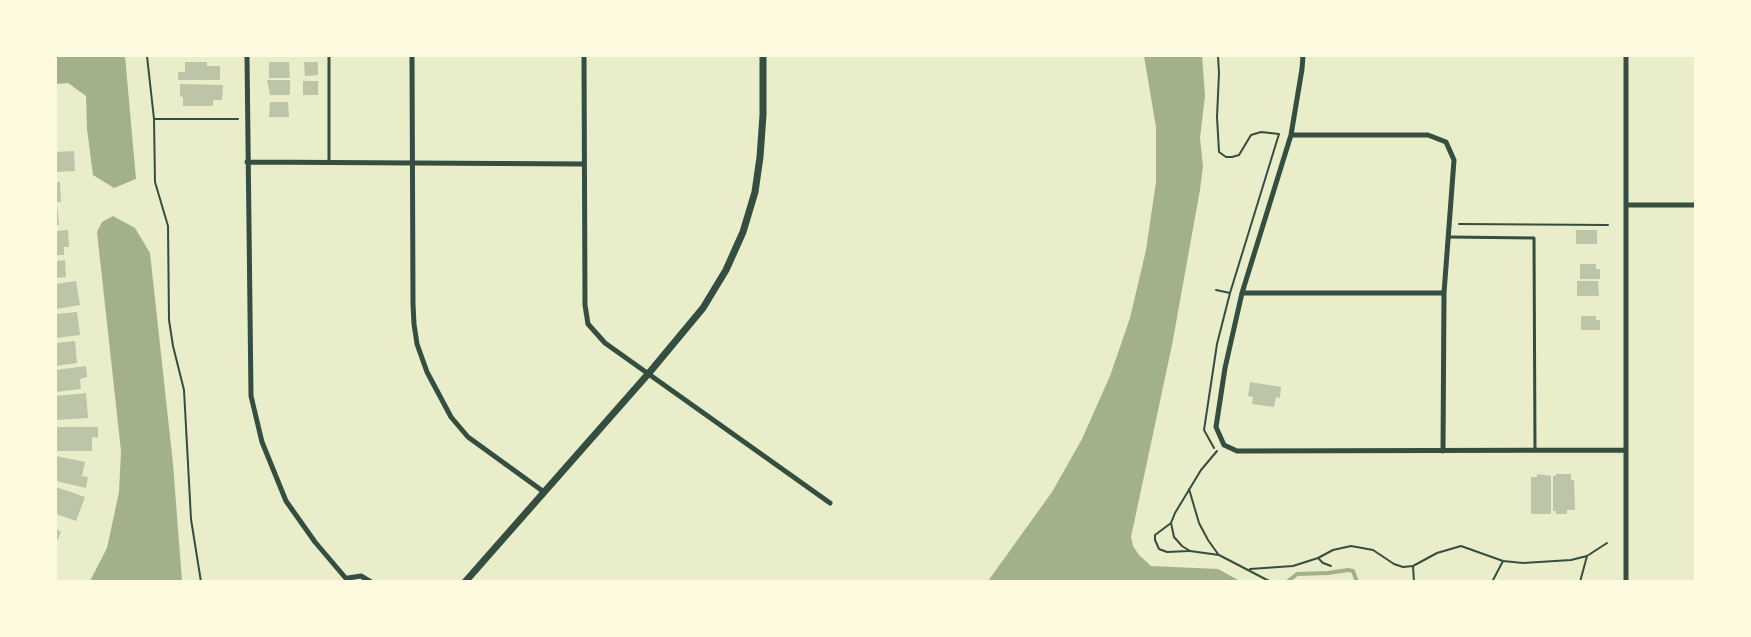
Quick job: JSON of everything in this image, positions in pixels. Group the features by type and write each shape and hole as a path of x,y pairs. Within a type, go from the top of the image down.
{"street":[{"path":"247,56 251,396 262,442 286,501 315,542 349,580 361,576 371,582"},
{"path":"412,56 411,162 414,324 417,344 427,372 451,417 468,437 544,492"},
{"path":"584,56 585,305 588,324 605,343 830,503"},
{"path":"465,582 650,373 703,308 726,270 743,232 755,192 760,158 763,56"},
{"path":"1303,56 1291,135 1242,293 1226,368 1216,427 1224,445 1238,451 1626,450"},
{"path":"1626,56 1626,582"},
{"path":"1291,135 1428,135 1446,142 1454,160 1451,224 1444,293 1443,451"},
{"path":"248,162 584,164"},
{"path":"1626,205 1695,205"},
{"path":"1242,293 1444,293"}],"lane":[{"path":"329,56 329,162"},
{"path":"1449,237 1534,238 1535,451"}],"path":[{"path":"147,56 154,119 155,182 168,225 169,320 184,390 191,519 201,582"},
{"path":"1218,56 1220,73 1217,117 1219,152 1226,157 1239,155 1251,135 1262,132 1291,135"},
{"path":"154,119 246,119"},
{"path":"1451,224 1608,225"},
{"path":"1216,290 1230,293"},
{"path":"1190,550 1182,546 1174,537 1172,523 1175,513 1207,462 1224,445"},
{"path":"1189,489 1199,523 1219,555"},
{"path":"1172,523 1155,535 1159,549 1167,552 1190,550 1219,555 1250,569 1271,582"},
{"path":"1250,569 1293,566 1318,558 1333,550 1351,546 1373,550 1394,564 1403,567 1413,566 1437,553 1461,546 1503,561 1533,564 1587,556 1607,543"},
{"path":"1580,582 1587,556"},
{"path":"1318,558 1331,566"},
{"path":"1492,582 1503,561"},
{"path":"1413,566 1414,582"}],"shaded area":[{"path":"56,56 125,56 136,179 114,188 93,175 87,129 86,96 68,83 56,84"},
{"path":"1144,56 1202,56 1205,96 1200,138 1203,166 1200,190 1172,345 1131,537 1133,546 1139,555 1151,566 1218,569 1240,581 988,581 1052,492 1082,439 1110,376 1130,318 1146,250 1156,182 1156,127"},
{"path":"113,216 135,228 150,253 173,464 182,581 90,581 107,548 119,492 121,451 97,232 102,222"}],"building":[{"path":"185,62 207,62 207,66 220,66 220,80 178,80 178,72 185,72"},
{"path":"269,62 289,62 290,78 269,78"},
{"path":"304,62 318,62 318,75 305,76"},
{"path":"267,80 290,80 290,95 270,95"},
{"path":"303,81 318,81 318,95 303,95"},
{"path":"180,84 223,85 222,100 213,100 213,106 183,106"},
{"path":"270,102 288,102 289,117 269,117"},
{"path":"74,151 75,171 56,172 56,152"},
{"path":"56,182 60,182 61,202 56,202"},
{"path":"57,203 59,225 56,225"},
{"path":"68,230 69,247 64,247 64,255 56,255 56,231"},
{"path":"1576,230 1597,230 1597,244 1576,244"},
{"path":"65,260 66,277 56,278 56,261"},
{"path":"1580,264 1596,264 1596,269 1600,269 1600,279 1580,279"},
{"path":"76,281 80,305 56,309 56,284"},
{"path":"1577,281 1598,281 1599,296 1577,296"},
{"path":"77,312 80,335 56,338 56,314"},
{"path":"1581,316 1596,316 1596,320 1600,320 1600,330 1581,330"},
{"path":"75,341 77,363 56,366 56,343"},
{"path":"86,366 87,377 80,379 81,389 56,392 56,370"},
{"path":"1250,382 1281,387 1280,398 1276,397 1274,407 1252,404 1253,397 1248,396"},
{"path":"86,393 88,418 56,420 56,396"},
{"path":"56,427 98,427 98,438 92,437 92,451 56,451"},
{"path":"56,456 85,462 82,476 88,477 86,488 56,481"},
{"path":"1537,474 1551,476 1551,514 1531,514 1531,477 1537,477"},
{"path":"1571,474 1571,480 1574,480 1575,510 1567,510 1567,514 1556,514 1556,511 1553,511 1553,476"},
{"path":"56,487 85,497 76,521 56,514"},
{"path":"56,529 61,532 56,543"}],"waterway":[{"path":"1287,582 1297,574 1348,570 1353,571 1357,582"}]}
